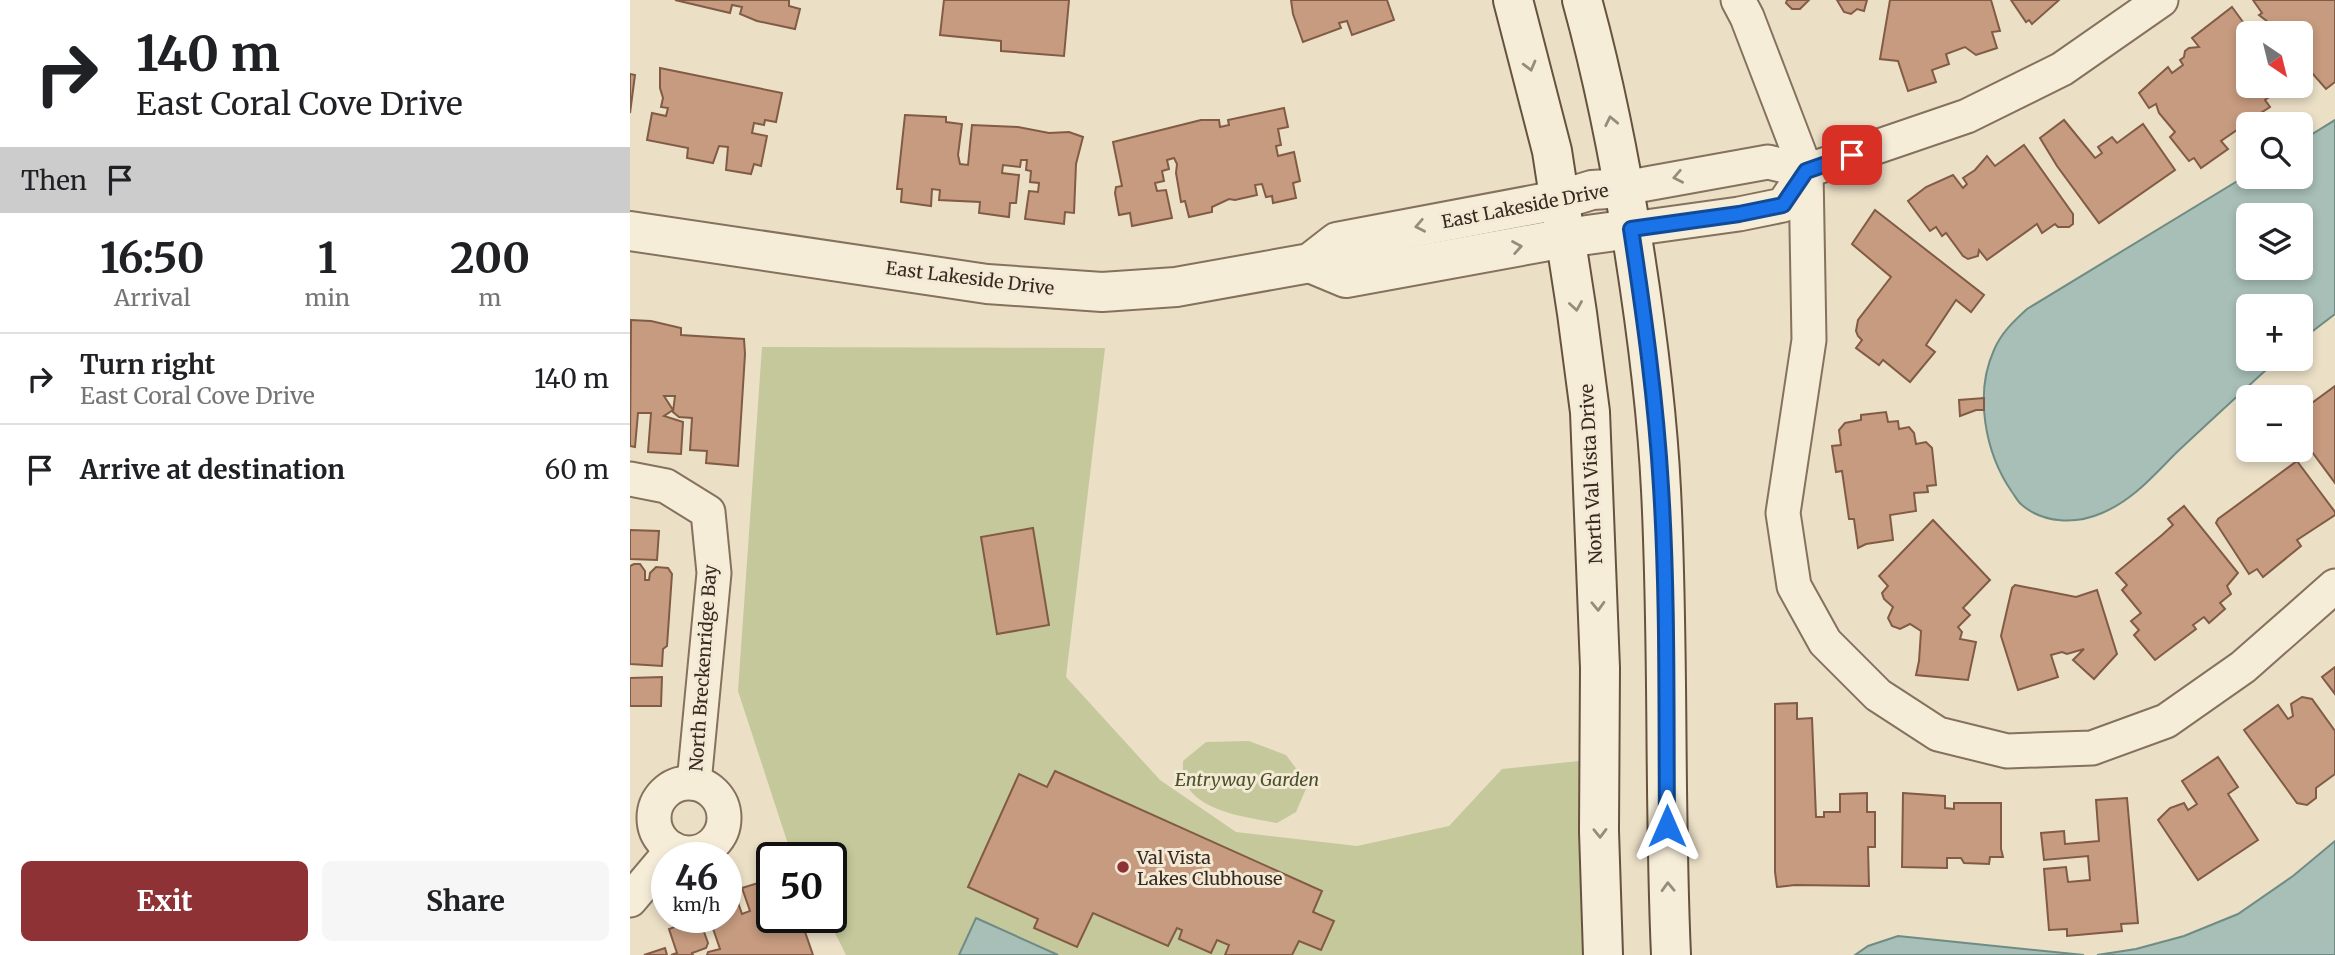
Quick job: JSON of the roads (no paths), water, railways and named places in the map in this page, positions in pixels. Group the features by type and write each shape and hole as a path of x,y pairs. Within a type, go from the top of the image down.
{"main road":[{"name":"North Val Vista Drive","path":"1513,0 1552,151 1590,412 1600,668 1603,955"},
{"path":"1582,0 1597,52 1624,188 1653,387 1661,489 1666,628 1667,850 1671,955"},
{"name":"East Lakeside Drive","path":"630,231 987,284 1133,291 1176,287 1310,263 1337,242 1559,200 1592,190 1624,188"},
{"path":"1310,263 1346,278 1565,238 1631,229"}],"street":[{"path":"1738,0 1806,171 1809,340 1783,513 1794,586 1825,642 1878,695 1938,734 2007,751 2092,748 2166,721 2243,667 2335,586"},
{"path":"1624,188 1768,162 1806,171 1967,116 2062,69 2161,0"},
{"path":"1631,229 1783,205 1806,171"},
{"name":"North Breckenridge Bay","path":"630,479 666,486 708,512 714,573 694,783"},
{"name":"North Breckenridge Bay","path":"664,842 658,833 654,812 657,802 664,793 683,783 706,787 716,794 722,804 723,828 714,842"},
{"path":"630,901 651,876"}],"water":[{"path":"2335,120 2335,314 2313,331 2313,294 2236,294 2236,371 2265,371 2250,385 2236,385 2236,398 2142,487 2113,508 2092,517 2050,519 2022,505 2003,477 1989,442 1984,404 1988,367 2004,333 2027,309 2236,182 2236,189 2313,189 2313,134"},
{"path":"2335,841 2335,955 2097,955 2136,949 2184,936 2238,914 2293,876"},
{"path":"976,918 1058,955 959,955"},
{"path":"1898,936 2084,955 1855,955 1868,946"}],"place":[{"name":"Val Vista Lakes Clubhouse","path":"1123,867"}],"park label":[{"name":"Entryway Garden","path":"1247,779"}]}
